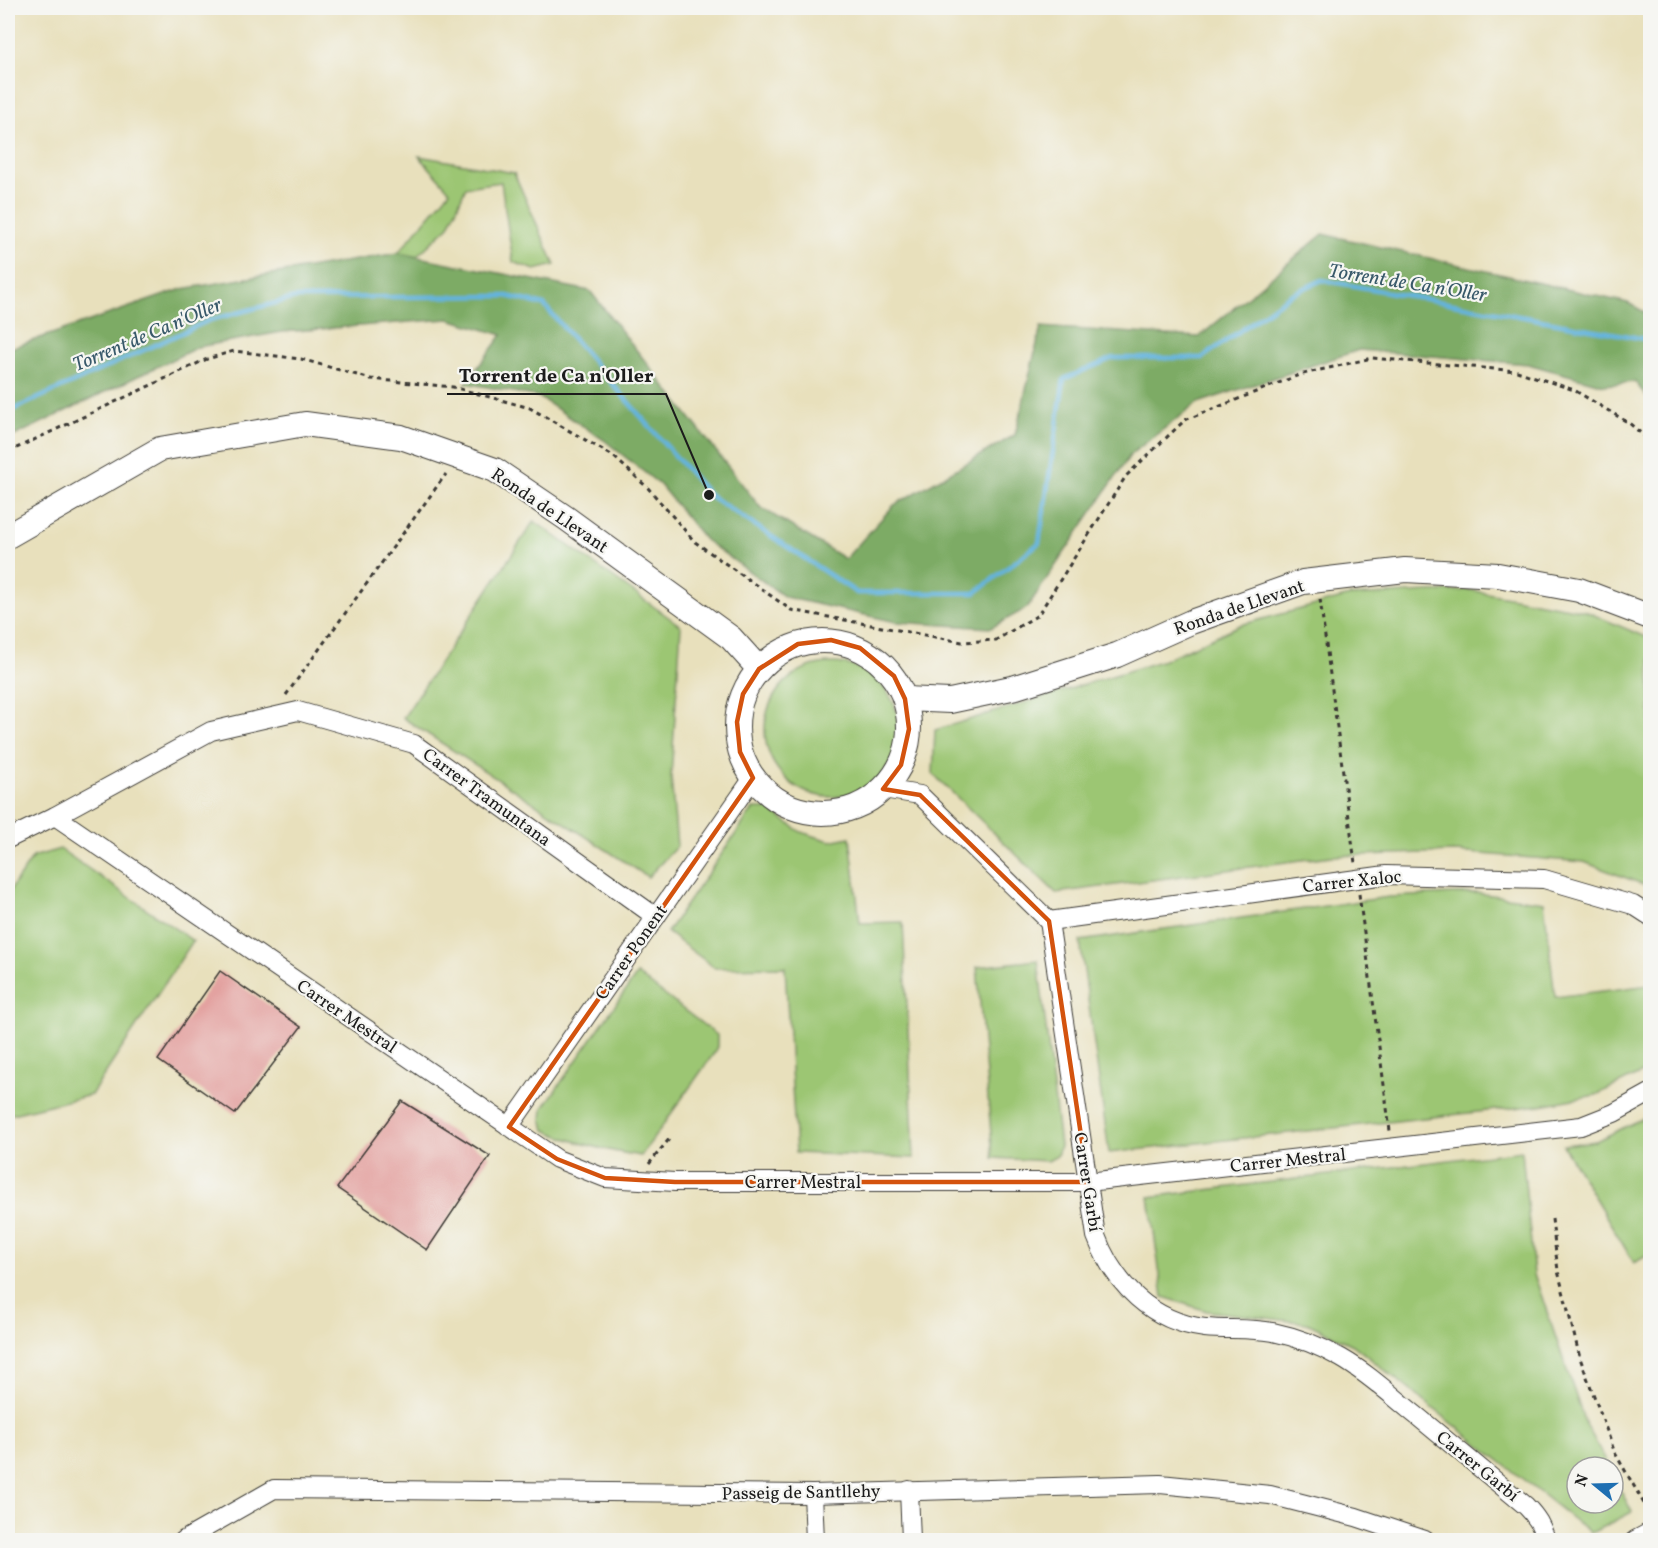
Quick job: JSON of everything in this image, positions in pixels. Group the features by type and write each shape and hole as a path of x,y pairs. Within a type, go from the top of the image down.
{"main road":[{"name":"Ronda de Llevant","path":"8,537 159,448 305,424 401,437 495,470 566,518 731,639 759,669"},
{"name":"Ronda de Llevant","path":"905,699 950,701 1016,687 1117,655 1191,622 1303,582 1405,570 1498,575 1579,590 1650,617"},
{"path":"831,640 860,648 894,676 905,699 909,729 901,765 883,789 870,799 843,811 820,813 791,807 774,798 753,778 740,752 737,722 743,694 759,669 771,658 798,644 831,640"}],"street":[{"name":"Carrer Tramuntana","path":"8,839 211,731 298,711 414,744 656,917"},
{"name":"Carrer Ponent","path":"508,1127 753,778"},
{"path":"883,789 920,795 1049,921"},
{"name":"Carrer Mestral","path":"55,816 556,1159 605,1178 675,1182 1088,1182 1581,1126 1614,1113 1650,1093"},
{"name":"Carrer Xaloc","path":"1049,921 1386,875 1544,879 1633,905 1650,916"},
{"name":"Carrer Garbí","path":"1049,921 1096,1236 1104,1257 1126,1288 1161,1315 1194,1326 1253,1329 1294,1337 1317,1345 1354,1366 1526,1506 1537,1517 1546,1540"},
{"name":"Passeig de Santllehy","path":"184,1540 274,1489 813,1494 1160,1484 1270,1495 1356,1517 1425,1540"},
{"path":"909,1490 911,1540"},
{"path":"813,1494 815,1540"},
{"path":"1635,1540 1650,1532"}],"path":[{"path":"8,452 207,359 234,351 301,359 371,379 453,387 530,408 613,456 648,488 695,542 791,610 962,642 996,640 1038,615 1126,476 1185,420 1299,375 1372,358 1517,371 1574,390 1629,423 1650,441"},
{"path":"286,695 446,474"},
{"path":"649,1164 670,1138"},
{"path":"1552,1219 1558,1271 1580,1358 1615,1453 1650,1514"}],"highlighted area":[{"path":"831,640 860,648 894,676 905,699 909,729 901,765 883,789 920,795 1049,921 1088,1182 675,1182 605,1178 557,1159 509,1127 753,778 740,752 737,722 743,694 759,669 798,644"}],"green space":[{"path":"419,156 514,173 555,265 535,270 513,262 501,182 466,187 449,226 416,257 398,253 450,191"},
{"path":"1323,234 1628,303 1650,315 1650,401 1635,382 1604,385 1528,364 1359,350 1198,403 1131,454 1027,608 991,628 896,622 785,597 705,540 660,485 604,440 539,397 466,383 502,335 449,319 282,332 198,347 8,439 8,349 182,289 398,253 590,291 760,507 845,559 894,505 1015,435 1041,327 1199,337"},
{"path":"534,521 681,626 671,777 677,846 648,877 403,718"},
{"path":"1470,590 1585,611 1650,639 1650,887 1584,862 1455,852 1331,856 1056,893 933,774 935,730 1164,660 1240,625 1350,596"},
{"path":"832,663 858,668 879,683 894,704 899,730 894,756 879,777 858,792 832,797 806,792 785,777 770,756 765,730 770,704 785,683 806,668"},
{"path":"753,809 768,809 801,832 830,841 850,837 860,923 903,922 914,1158 796,1153 785,967 715,968 667,932"},
{"path":"60,849 193,941 91,1095 8,1115 8,893 33,857"},
{"path":"1476,893 1544,902 1555,997 1650,985 1650,1069 1596,1095 1541,1105 1109,1153 1080,941 1389,897"},
{"path":"1038,960 1060,1146 1057,1156 1048,1161 993,1158 977,967"},
{"path":"637,974 717,1035 717,1049 641,1156 592,1146 557,1135 545,1130 542,1119 543,1108"},
{"path":"1650,1115 1650,1254 1634,1263 1563,1145 1596,1141"},
{"path":"1522,1151 1534,1274 1584,1420 1603,1455 1565,1455 1565,1512 1353,1345 1307,1323 1207,1311 1163,1297 1149,1197"},
{"path":"1625,1499 1632,1512 1591,1533 1568,1515 1625,1515"}],"building":[{"path":"220,971 301,1027 235,1114 158,1060"},
{"path":"402,1101 490,1156 427,1250 337,1188"}],"waterway":[{"name":"Torrent de Ca n'Oller","path":"8,412 210,320 295,298 507,296 544,305 709,495 857,593 975,593 1039,543 1064,379 1113,358 1202,358 1290,295 1322,280 1650,340"}],"place":[{"name":"Torrent de Ca n'Oller","path":"709,495"}]}
